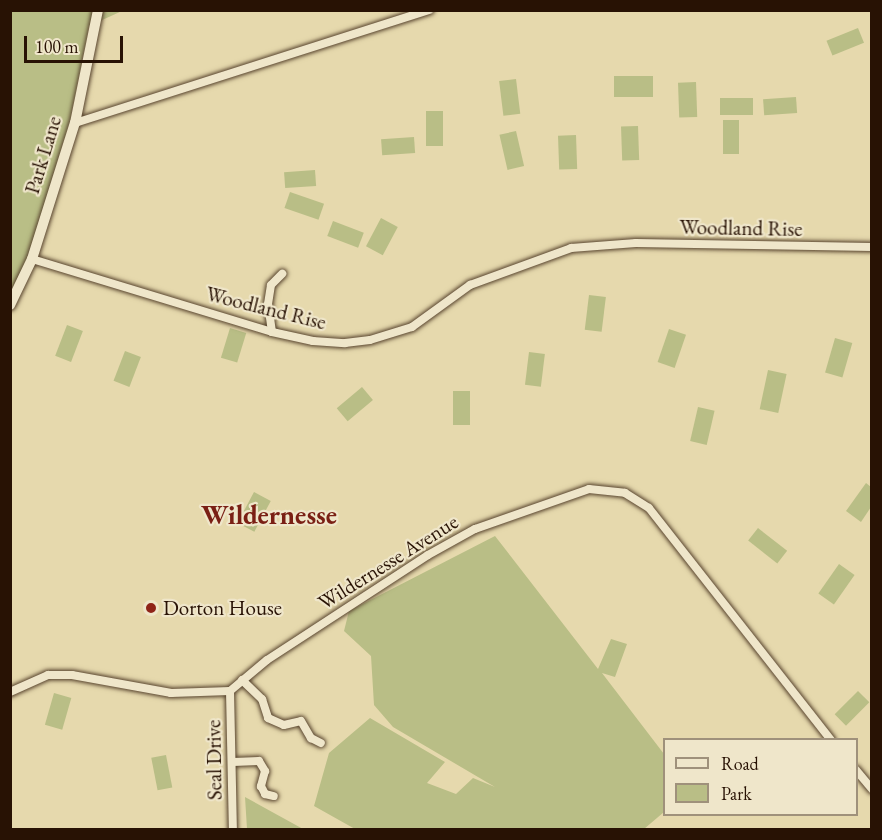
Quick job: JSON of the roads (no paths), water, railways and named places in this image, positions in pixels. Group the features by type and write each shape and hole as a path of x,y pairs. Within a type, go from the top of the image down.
{"street":[{"name":"Park Lane","path":"10,305 32,259 75,123 98,10"},
{"path":"75,123 429,10"},
{"name":"Woodland Rise","path":"32,259 272,332 313,341 345,343 394,334 411,327 470,285 571,248 636,243 872,248"},
{"path":"272,332 268,304 271,285 282,274"},
{"name":"Wildernesse Avenue","path":"230,691 242,680 366,593 475,529 571,495 598,490 625,493 649,508 829,738"},
{"path":"10,692 48,675 104,679 171,693 230,691"},
{"path":"242,680 262,699 268,718 284,725 301,721 311,738 321,743"},
{"name":"Seal Drive","path":"230,691 233,830"},
{"path":"233,762 259,761 265,771 261,786 265,794 274,796"},
{"path":"858,772 872,789"}],"place":[{"name":"Dorton House","path":"151,608"}],"district":[{"name":"Wildernesse","path":"269,515"}]}
